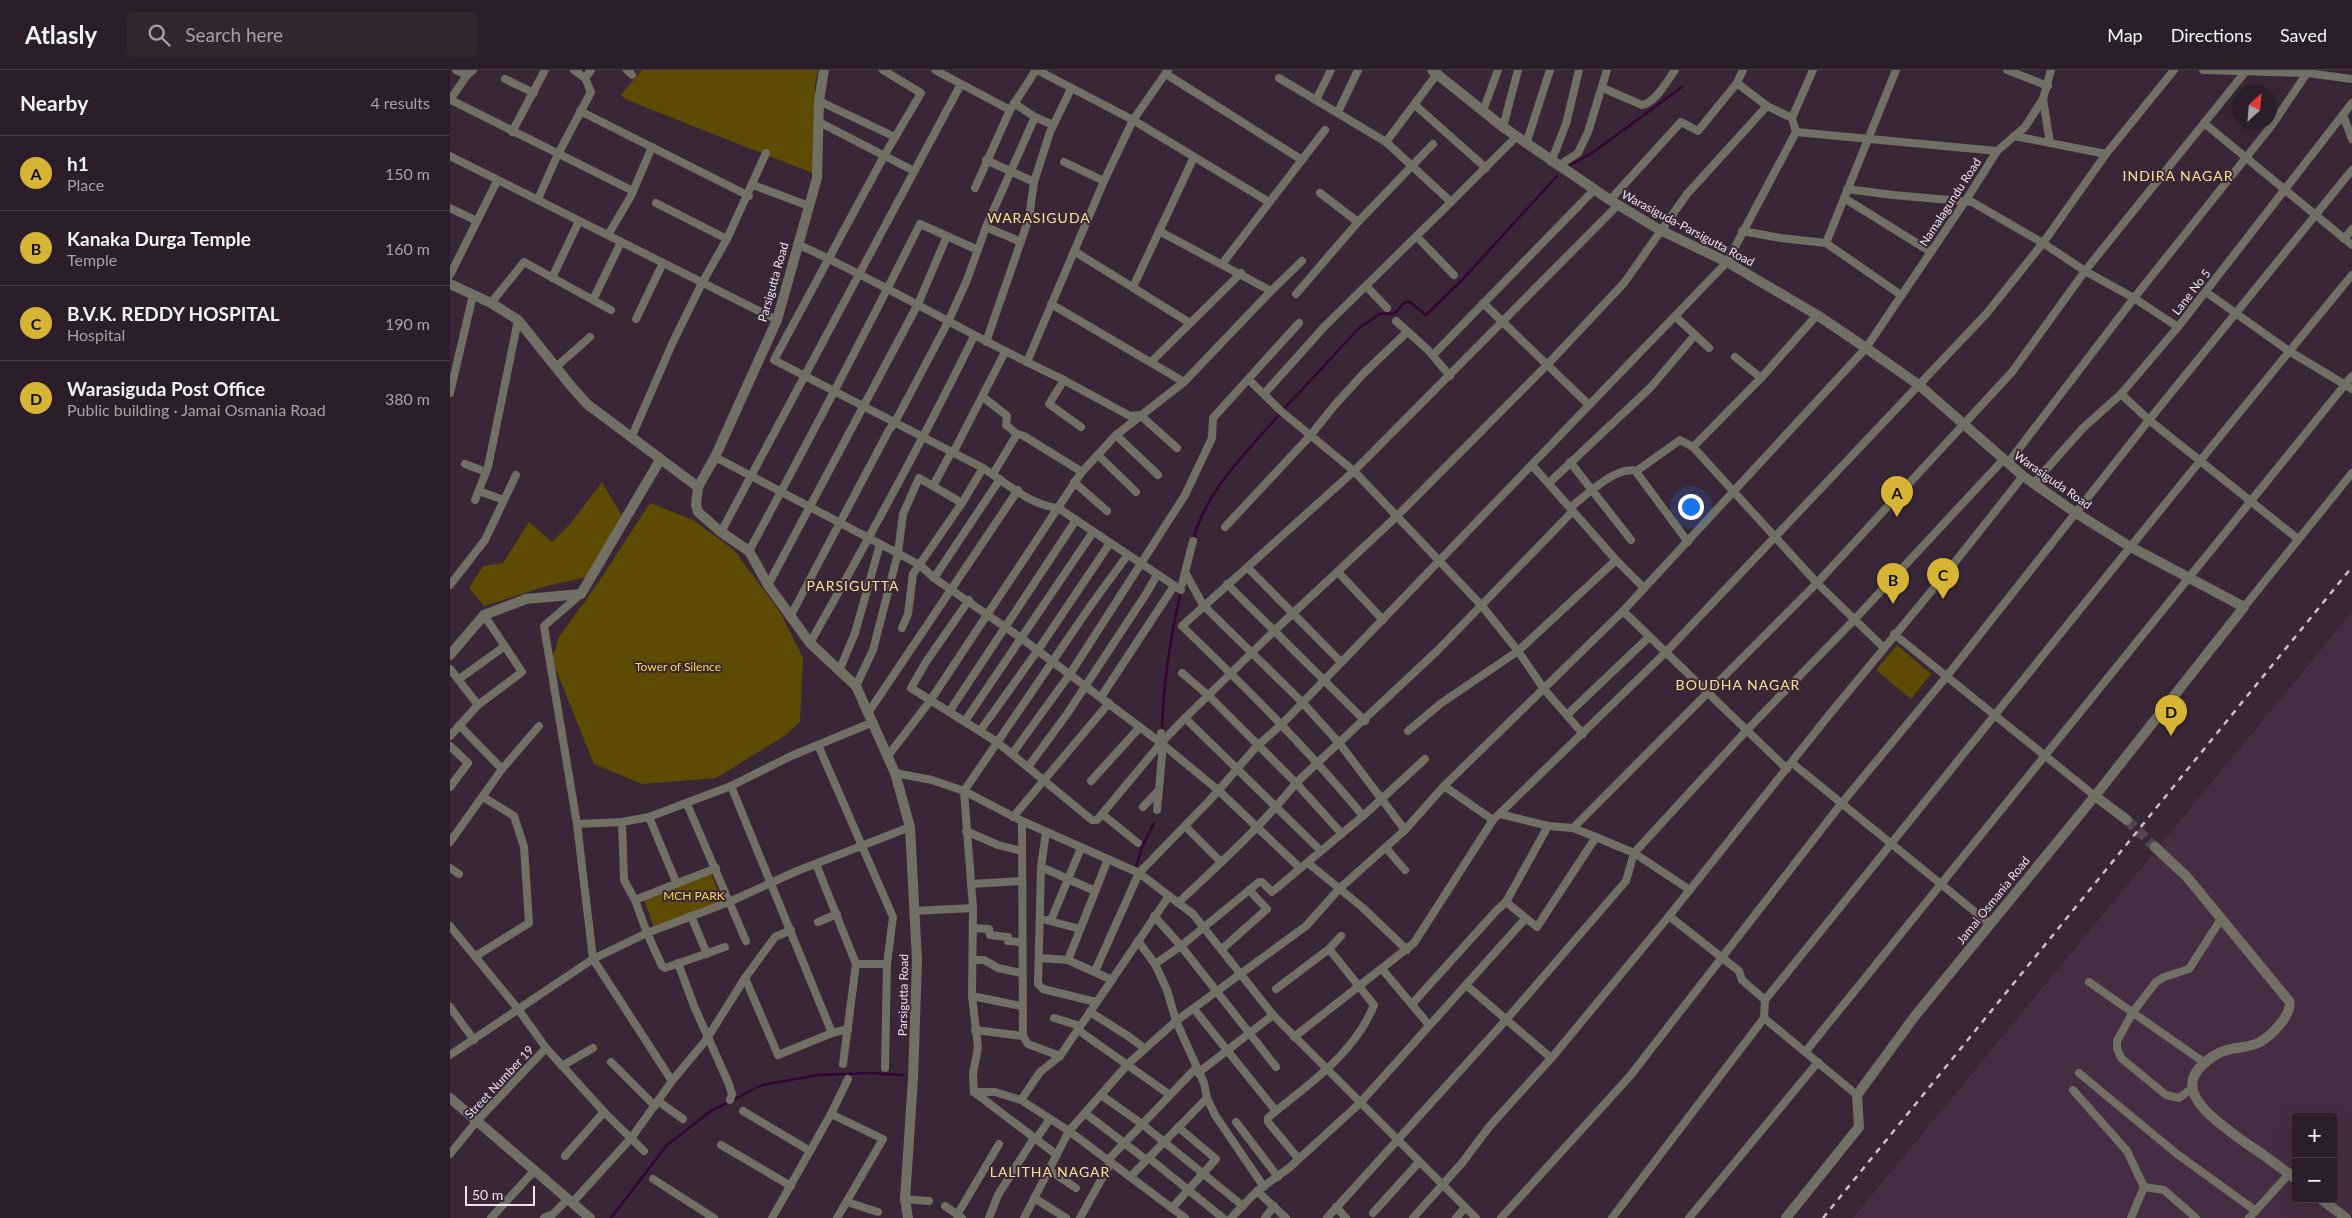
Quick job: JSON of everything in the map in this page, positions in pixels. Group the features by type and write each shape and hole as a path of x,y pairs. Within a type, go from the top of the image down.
{"street":[{"path":"456,70 470,73 450,100 632,191"},
{"path":"512,132 546,70"},
{"path":"538,199 558,154 591,92 585,78 574,70"},
{"path":"585,78 591,70"},
{"name":"Parsigutta Road","path":"698,488 715,457 777,320 817,178 819,102 824,70"},
{"path":"883,70 921,93 884,156 774,360 805,374 864,407 953,451 1044,506 1058,508 1127,556 1179,587"},
{"path":"935,70 961,84 1053,125"},
{"path":"975,188 986,160 1012,107 1037,70 1133,120 1268,202"},
{"path":"1316,100 1331,70"},
{"path":"1338,112 1358,70"},
{"path":"1483,111 1498,70"},
{"path":"1503,127 1518,70"},
{"path":"1526,144 1550,70"},
{"path":"1555,164 1579,70"},
{"path":"1555,164 1578,153 1588,132 1607,70"},
{"path":"1603,88 1642,105 1647,104 1675,70"},
{"path":"1364,816 1318,762 1282,724 1182,626 1354,471 1450,376 1614,203 1681,122 1698,131 1737,83 1743,70"},
{"path":"1095,971 1139,873 1185,826 1257,746 1282,724 1440,562 1727,262 1796,132 1792,118 1813,70"},
{"path":"1826,243 1896,70"},
{"path":"2007,70 2048,86"},
{"name":"Namalagundu Road","path":"1024,1218 1069,1131 1128,1064 1176,1021 1306,926 1339,889 1405,830 1444,786 1623,611 1866,348 1997,151 2025,127 2043,99 2051,70"},
{"path":"1294,1037 1414,944 1497,817 1666,652 1987,313 2043,242 2106,154 2174,70"},
{"path":"2203,70 2308,73 2352,80"},
{"path":"1386,142 1415,106 1434,71"},
{"name":"Warasiguda-Parsigutta Road","path":"1434,71 1516,137 1614,203 1660,230 1727,262 1818,315 1866,348"},
{"path":"1573,828 1817,582 2012,372 2085,271 2246,71"},
{"path":"1024,361 1052,304 1104,181 1133,120 1167,72 1302,160"},
{"path":"1327,1218 1398,1142 1626,881 1634,853 1746,731 2006,462 2272,125 2308,73"},
{"path":"1278,78 1386,142 1452,202"},
{"path":"505,79 534,93"},
{"path":"1737,83 1767,106 1792,118"},
{"path":"721,532 961,84"},
{"path":"986,342 1029,218 1034,182 1053,125 1071,89"},
{"path":"2043,99 2050,143"},
{"path":"819,102 895,137"},
{"name":"Lane No 5","path":"2034,483 2083,428 2121,394 2178,327 2352,103"},
{"path":"1415,106 1486,168"},
{"path":"969,600 926,662 911,688 997,742 1092,820 1097,820 1161,743 1185,718 1274,631 1397,516 1547,365 1624,283 1687,194 1767,106"},
{"path":"580,111 748,196"},
{"path":"2343,115 2352,139"},
{"path":"790,615 948,322 986,227 1034,117"},
{"path":"819,122 914,171"},
{"path":"2204,123 2352,245"},
{"path":"1222,264 1325,130"},
{"path":"1796,132 1997,151"},
{"path":"2014,136 2106,154"},
{"path":"1264,394 1324,327 1516,137"},
{"path":"1296,294 1358,222 1433,144"},
{"path":"608,235 632,191 652,147"},
{"path":"632,436 702,283 728,239 766,153"},
{"path":"450,156 777,320"},
{"path":"1133,287 1194,157"},
{"path":"986,160 1034,182"},
{"path":"1064,162 1104,181"},
{"path":"1502,1218 1630,1076 1841,804 1947,676 2148,420 2352,170"},
{"path":"450,275 453,261 477,222 497,181"},
{"path":"753,185 809,206"},
{"path":"1847,189 1893,196 1966,200 1972,202 2043,242 2085,271 2134,298 2178,327"},
{"path":"1433,355 1594,190"},
{"path":"1320,193 1358,222"},
{"path":"1844,198 1931,252"},
{"path":"656,203 728,239"},
{"path":"450,208 477,222"},
{"path":"552,278 579,222"},
{"path":"749,551 834,390 850,364 920,224 978,250"},
{"path":"986,227 1021,242"},
{"path":"2344,239 2352,229"},
{"path":"1159,231 1241,273 1271,291"},
{"path":"1742,231 1826,243 1901,295"},
{"path":"768,585 918,304 946,236"},
{"path":"1417,237 1454,275"},
{"path":"593,300 621,242"},
{"path":"797,244 860,274 974,336 1064,380 1130,416 1140,416 1176,448"},
{"path":"1074,251 1190,323"},
{"path":"887,757 930,701 1082,472 1116,435 1184,382 1302,261"},
{"path":"491,303 524,262 612,310"},
{"path":"636,319 663,263"},
{"path":"1151,362 1241,273"},
{"path":"1612,1218 1764,1018 1765,1000 1996,716 2129,546 2352,274"},
{"path":"450,284 491,303 518,320 587,404 632,436 660,460 698,488 696,504 698,512 721,532 749,551 768,585 810,643 856,686 873,650 898,553 904,514 919,478 962,503"},
{"path":"1366,286 1387,308"},
{"path":"2206,292 2289,351 2349,386"},
{"path":"450,393 473,295"},
{"path":"1483,303 1589,405"},
{"path":"1052,304 1184,382"},
{"path":"1693,446 1761,378 1818,315"},
{"path":"1675,316 1709,348"},
{"path":"475,500 486,472 518,320"},
{"path":"1396,321 1433,355 1450,376"},
{"path":"1012,754 1070,674 1185,495 1212,438 1213,418 1299,323"},
{"path":"1225,527 1310,436 1364,373 1408,332"},
{"path":"1549,483 1650,388 1695,335"},
{"path":"810,643 924,437 974,336"},
{"path":"556,367 590,337"},
{"name":"Warasiguda Road","path":"1866,348 1919,386 2023,476 2076,513 2129,546 2244,607"},
{"path":"933,486 983,397 1005,352"},
{"path":"1735,357 1761,378"},
{"path":"1806,1051 2250,501 2349,386 2352,376"},
{"path":"1064,380 1049,404 1081,427"},
{"path":"1249,380 1310,436 1354,471 1482,606 1518,651 1544,689 1583,734"},
{"path":"2121,394 2148,420 2298,539"},
{"path":"983,397 1007,416 1006,425 1017,434 1024,436 1082,472"},
{"path":"934,578 997,477 1017,434"},
{"path":"1116,435 1158,474"},
{"path":"1637,471 1680,440 1693,446 1817,582 1884,648"},
{"path":"1098,454 1136,492"},
{"path":"715,457 780,493 920,565 934,578 969,600 1038,650 1161,743 1218,790 1300,868"},
{"path":"660,460 581,594 544,626 577,824 594,959 672,1081"},
{"path":"1570,462 1630,540"},
{"path":"465,464 486,472"},
{"path":"1532,465 1616,560 1644,588"},
{"path":"902,628 908,614 913,574 962,503 983,468"},
{"path":"1178,902 1277,807 1318,762 1365,721 1482,606 1572,509 1593,490 1618,472 1630,469 1637,471"},
{"path":"1637,471 1637,475 1688,542"},
{"path":"2244,607 2352,473"},
{"path":"450,585 485,540 516,475"},
{"path":"1413,1218 1442,1186 1489,1127 1552,1058 1670,916 1894,634 1948,571 2023,476"},
{"path":"1074,482 1107,511"},
{"path":"479,490 504,500"},
{"path":"577,824 622,822 649,817 687,804 732,786 782,760 818,745 869,718 1018,490"},
{"path":"949,712 1076,520"},
{"path":"965,721 1093,532"},
{"path":"1101,697 1179,587 1193,541"},
{"path":"980,731 1038,650 1110,543"},
{"path":"839,671 855,633 880,544"},
{"path":"974,1092 974,1074 978,1047 972,996 973,908 964,791 1127,556"},
{"path":"858,557 874,563"},
{"path":"1408,731 1440,704 1518,651 1616,560"},
{"path":"1248,568 1341,662"},
{"path":"1185,572 1204,605 1302,702 1340,744 1405,830"},
{"path":"1338,572 1383,620"},
{"path":"1028,767 1066,714 1157,575"},
{"path":"1227,584 1365,721"},
{"path":"450,655 484,615 526,599 581,594"},
{"name":"Jamai Osmania Road","path":"1857,1095 1915,1016 2095,796 2244,607"},
{"path":"1623,611 1746,731 1789,766 1841,804 1990,924"},
{"path":"450,736 478,705 522,672 484,615"},
{"path":"1894,634 2126,820"},
{"path":"1567,715 1649,637"},
{"path":"459,679 505,646"},
{"path":"450,669 478,705"},
{"path":"1182,673 1209,696 1296,784 1342,834"},
{"name":"Parsigutta Road","path":"856,686 895,773 910,826 917,961 914,1060 905,1199 908,1218"},
{"path":"1013,817 1109,703"},
{"path":"1185,718 1321,851"},
{"path":"459,725 502,769"},
{"path":"450,842 502,769 539,726"},
{"path":"1091,781 1140,727"},
{"path":"1157,810 1162,734"},
{"path":"818,745 893,917 887,964 885,1068"},
{"path":"450,746 468,764 450,787"},
{"path":"1155,964 1181,946 1203,926 1261,882 1272,892 1364,816 1425,759"},
{"path":"895,773 932,780 964,791 1013,817 1139,873 1178,902 1193,914 1273,1015 1476,1218"},
{"path":"732,786 832,1033"},
{"path":"1444,786 1497,817 1548,826 1573,828 1634,853 1690,890"},
{"path":"1143,808 1159,790"},
{"path":"476,956 529,923 524,847 514,816 483,796"},
{"path":"687,804 746,941"},
{"path":"1102,814 1138,843"},
{"path":"649,817 676,882"},
{"path":"1022,821 1021,1006 1023,1036 1028,1044 1060,1056"},
{"path":"622,822 624,880 635,900 646,933 662,966 665,968 725,947"},
{"path":"450,1055 594,959 646,933 729,902 771,881 910,826"},
{"path":"1185,826 1221,862"},
{"path":"1412,1004 1506,902 1548,826"},
{"path":"966,831 998,845 1021,851"},
{"path":"1046,832 1041,867 1038,984 1040,988 1096,1002"},
{"path":"1506,902 1537,927 1596,837"},
{"path":"2155,847 2187,877 2289,1001 2290,1006 2286,1018 2260,1042 2233,1047 2219,1053 2205,1063 2193,1078 2192,1089 2196,1099 2219,1123 2292,1176 2249,1218"},
{"path":"1051,920 1082,848"},
{"path":"1386,848 1405,870"},
{"path":"1068,960 1108,860"},
{"path":"1308,863 1362,907 1407,950"},
{"path":"816,864 856,964 843,1064"},
{"path":"1041,867 1095,891"},
{"path":"450,868 459,874"},
{"path":"635,900 676,882 716,868"},
{"path":"971,884 1021,881"},
{"path":"1222,949 1267,909 1249,890"},
{"path":"1021,1100 1040,1072 1060,1056 1169,896"},
{"path":"914,912 973,908"},
{"path":"818,922 837,914"},
{"path":"691,916 707,954"},
{"path":"1154,916 1181,946 1276,1068"},
{"path":"1670,916 1739,971 1742,980 1765,1000"},
{"path":"1040,918 1080,929"},
{"path":"1232,1218 1261,1189 1278,1177 1360,1103 1525,919"},
{"path":"2192,1089 2179,1098 2166,1095 2121,1058 2117,1048 2117,1041 2134,1012 2156,982 2164,976 2188,969 2221,919"},
{"path":"450,926 518,1009 546,1048 604,1112 632,1137 644,1151"},
{"path":"973,928 989,929 990,935 1008,937 1008,941 1021,942"},
{"path":"544,1218 553,1214 570,1201 632,1137 672,1081 707,1037 745,978 775,937 791,930"},
{"path":"1276,989 1329,949 1341,936"},
{"path":"1138,941 1155,964 1167,990 1176,1021 1189,1046 1197,1070 1204,1083 1207,1098 1219,1122 1261,1189 1286,1218"},
{"path":"1298,1158 1268,1122 1268,1118 1327,1069 1351,1045 1370,1016 1374,1006 1329,949"},
{"path":"1039,958 1068,960 1112,980"},
{"path":"973,960 984,960 998,968 1021,973"},
{"path":"678,963 707,1037 728,1082 732,1094 730,1100"},
{"path":"856,964 887,964"},
{"path":"1382,969 1430,1024"},
{"path":"745,978 778,1055 832,1033 848,1029"},
{"path":"2089,982 2205,1063"},
{"path":"1466,985 1552,1058"},
{"path":"972,996 1021,1006"},
{"path":"450,1007 474,1040"},
{"path":"1194,1009 1276,1111"},
{"path":"1090,1012 1144,1048"},
{"path":"1080,1218 1109,1161 1124,1142 1197,1070 1228,1051 1273,1015"},
{"path":"1054,1018 1079,1028 1170,1095"},
{"path":"1764,1018 1857,1095 1859,1126 1786,1218"},
{"path":"975,1030 1023,1036"},
{"name":"Street Number 19","path":"450,1154 476,1122 546,1048"},
{"path":"562,1066 593,1048"},
{"path":"611,1062 656,1103 683,1119"},
{"path":"1689,1218 1818,1062"},
{"path":"2079,1073 2177,1154 2256,1211"},
{"path":"772,1218 831,1114 848,1079"},
{"path":"2073,1090 2127,1151 2144,1187 2131,1218"},
{"path":"974,1092 996,1092 1021,1100 1069,1131 1185,1218"},
{"path":"974,1092 1057,1155"},
{"path":"1101,1095 1142,1124 1243,1206"},
{"path":"450,1098 570,1201 586,1217"},
{"path":"1130,1177 1207,1098"},
{"path":"742,1111 810,1151"},
{"path":"565,1156 604,1112"},
{"path":"1085,1113 1145,1159 1149,1158 1223,1218"},
{"path":"831,1114 883,1140 838,1218"},
{"path":"989,1218 998,1194 1050,1119"},
{"path":"1236,1122 1278,1177"},
{"path":"1172,1208 1216,1159 1178,1127"},
{"path":"721,1144 791,1186"},
{"path":"945,1206 960,1216 999,1144"},
{"path":"1373,1214 1419,1162"},
{"path":"1049,1170 1076,1188"},
{"path":"491,1218 534,1171"},
{"path":"652,1180 714,1218"},
{"path":"2144,1187 2164,1190 2196,1218"},
{"path":"1034,1198 1066,1218"},
{"path":"905,1199 929,1201"},
{"path":"847,1202 878,1212"},
{"path":"2324,1203 2334,1215 2346,1218"},
{"path":"1265,1218 1274,1206"},
{"path":"1336,1208 1346,1218"},
{"path":"1456,1218 1465,1208"}],"shaded area":[{"path":"2352,612 2352,1218 1853,1218"}],"green space":[{"path":"642,70 818,70 815,85 815,174 627,100 621,95"},
{"path":"602,482 622,516 588,577 550,585 484,606 469,588 483,566 503,563 529,522 552,542 571,523"},
{"name":"Tower of Silence","path":"650,503 693,520 734,550 780,612 803,658 800,721 786,735 716,778 642,784 594,764 552,660 559,637 600,580"},
{"path":"1897,645 1931,674 1911,699 1876,670"},
{"name":"MCH PARK","path":"710,871 723,903 654,927 642,894"}],"waterway":[{"path":"1570,165 1592,153 1682,87"},
{"path":"1284,409 1359,328 1380,314 1395,313 1405,302 1410,302 1426,315 1461,281 1557,176"},
{"path":"1193,540 1199,522 1217,488 1279,415"},
{"path":"1162,732 1168,661 1181,592"},
{"path":"1136,867 1142,847 1154,823"},
{"path":"611,1218 667,1145 711,1111 762,1085 818,1075 870,1073 903,1075"}],"tunnel":[{"path":"2127,820 2155,847"}],"railway":[{"path":"1823,1218 2352,567"}],"place":[{"name":"h1","path":"1897,517"},
{"name":"B.V.K. REDDY HOSPITAL","path":"1943,599"},
{"name":"Kanaka Durga Temple","path":"1893,604"},
{"name":"Warasiguda Post Office","path":"2171,736"}],"district":[{"name":"INDIRA NAGAR","path":"2178,175"},
{"name":"WARASIGUDA","path":"1039,217"},
{"name":"PARSIGUTTA","path":"853,585"},
{"name":"BOUDHA NAGAR","path":"1738,684"},
{"name":"LALITHA NAGAR","path":"1050,1171"}]}
